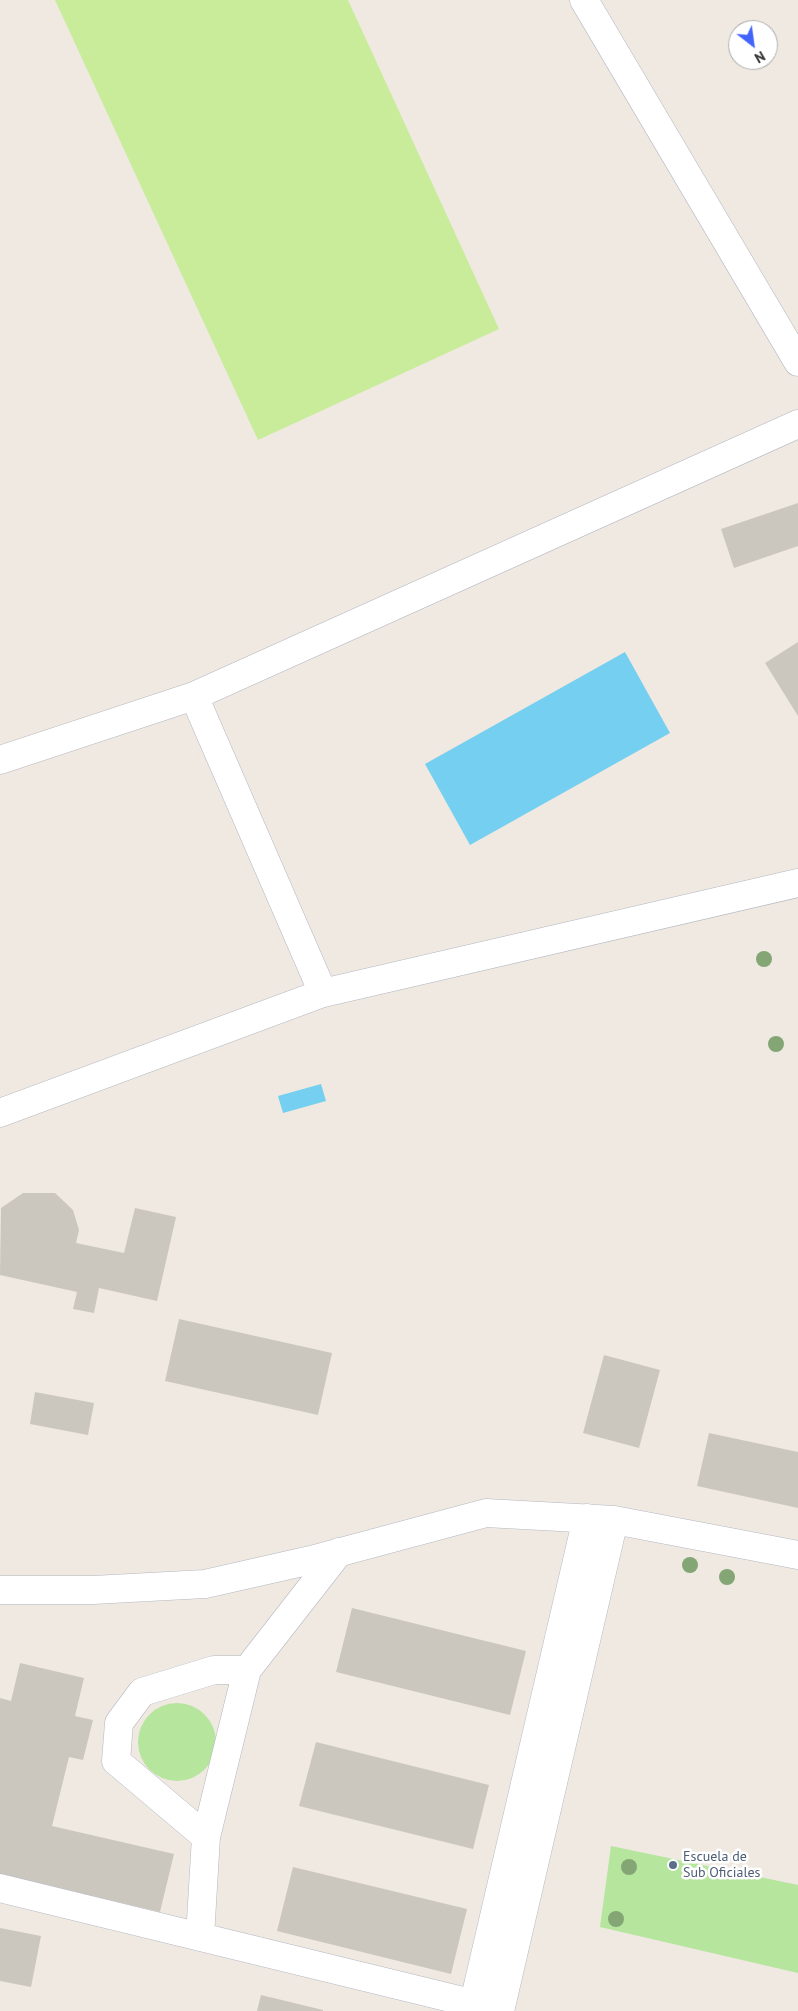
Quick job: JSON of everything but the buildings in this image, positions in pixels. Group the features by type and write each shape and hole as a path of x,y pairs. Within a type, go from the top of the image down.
{"lane":[{"path":"584,0 798,362"},
{"path":"0,760 194,696 798,424"},
{"path":"194,696 323,993"},
{"path":"0,1113 323,993 798,883"},
{"path":"0,1590 93,1590 205,1584 340,1552 486,1512 614,1520 798,1555"},
{"path":"486,2009 587,1518"},
{"path":"486,2009 614,1520"},
{"path":"200,1937 206,1837 247,1670 340,1552"},
{"path":"206,1837 116,1761 119,1724 142,1692 214,1670 247,1670"},
{"path":"0,1888 486,2009"}],"green space":[{"path":"55,0 348,0 499,329 258,440"},
{"path":"169,1703 185,1703 199,1709 210,1720 216,1734 216,1750 210,1764 199,1775 185,1781 169,1781 155,1775 144,1764 138,1750 138,1734 144,1720 155,1709"},
{"path":"611,1846 798,1885 798,1973 600,1927"}],"water":[{"path":"625,652 670,733 470,845 425,764"},
{"path":"321,1084 326,1101 283,1113 278,1096"}],"place":[{"name":"Escuela de Sub Oficiales","path":"673,1865"}]}
